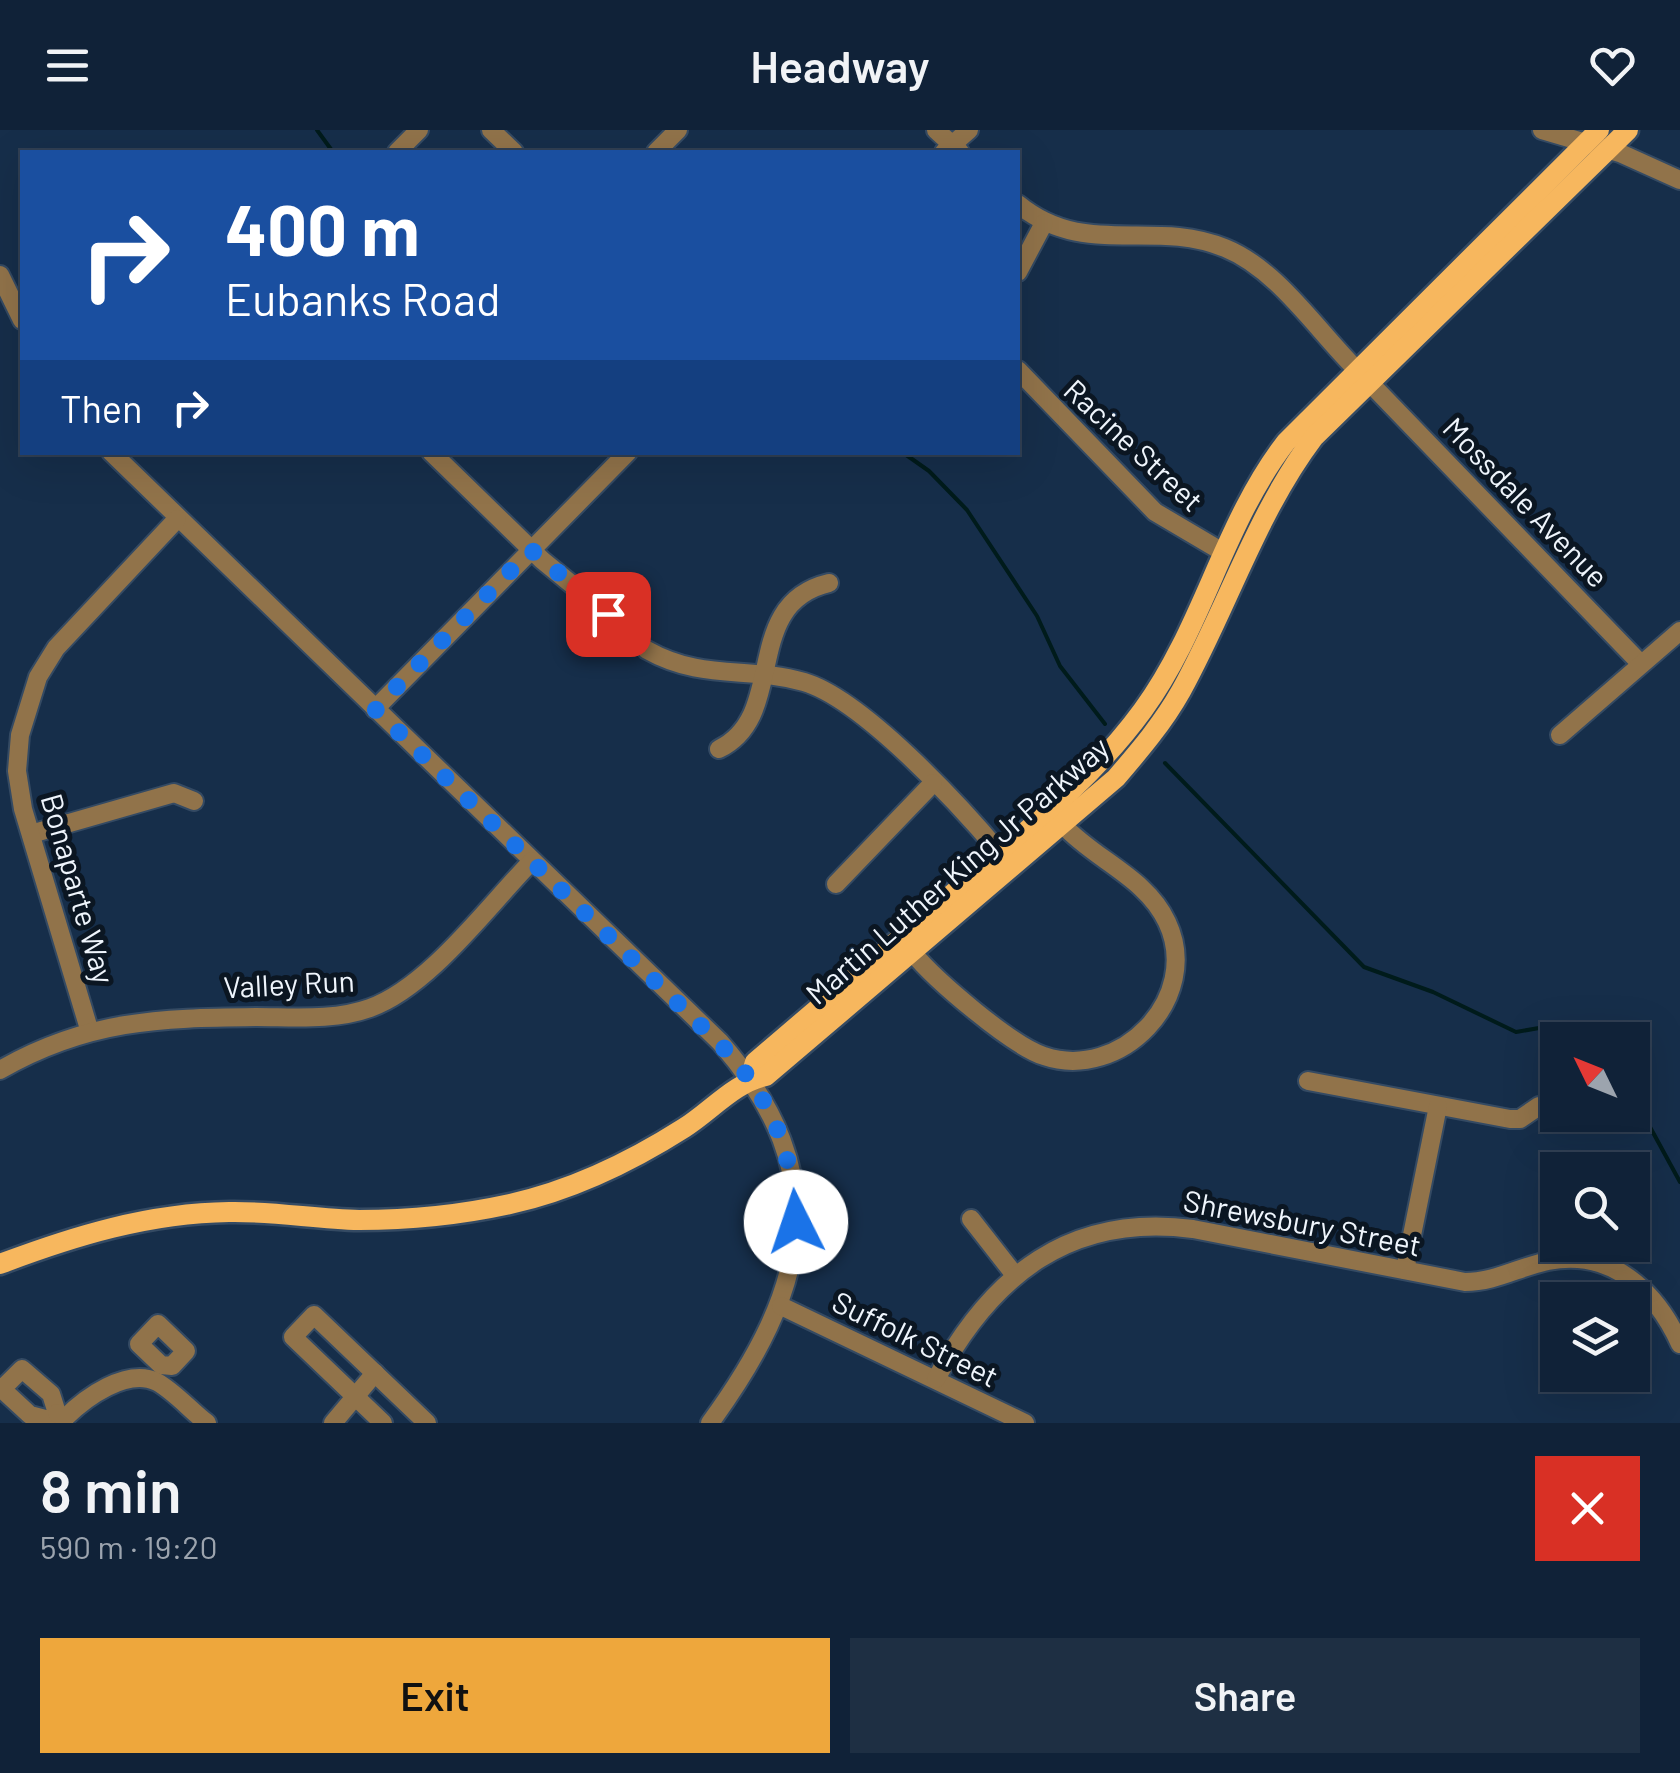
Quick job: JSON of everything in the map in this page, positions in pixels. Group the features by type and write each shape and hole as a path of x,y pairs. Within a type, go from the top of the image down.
{"main road":[{"name":"Martin Luther King Jr Parkway","path":"750,1079 754,1062 1066,797 1145,707 1184,643 1221,551 1268,465 1597,141 1628,130"},
{"name":"Martin Luther King Jr Parkway","path":"0,1264 92,1231 162,1217 227,1212 408,1218 514,1203 576,1186 612,1169 688,1126 750,1079 766,1076 1063,825 1116,778 1151,738 1180,693 1283,478 1362,375"}],"street":[{"path":"399,150 419,130"},
{"path":"492,130 512,150"},
{"path":"658,150 678,130"},
{"path":"936,130 952,150 969,130"},
{"path":"1542,130 1597,141 1680,180"},
{"name":"Mossdale Avenue","path":"1020,205 1044,223 1092,237 1171,235 1228,249 1265,274 1641,664"},
{"path":"1020,268 1044,223"},
{"path":"0,275 20,316"},
{"name":"Racine Street","path":"1020,372 1155,512 1221,551"},
{"path":"114,455 720,1042 750,1079 780,1131 793,1182 795,1242 781,1306 752,1362 710,1423"},
{"path":"434,455 531,550 608,614"},
{"path":"375,709 625,455"},
{"name":"Bonaparte Way","path":"89,1029 31,834 18,771 22,724 38,677 76,624 177,518"},
{"path":"719,749 740,737 750,723 778,625 790,602 805,589 829,583"},
{"path":"1560,735 1680,631"},
{"path":"647,650 705,672 762,675 803,682 829,692 858,712 1000,853"},
{"path":"836,884 932,783"},
{"path":"31,834 174,792 194,801"},
{"path":"913,953 1014,1040 1043,1056 1087,1061 1105,1057 1137,1038 1156,1018 1171,989 1175,957 1168,925 1145,891 1063,825"},
{"name":"Valley Run","path":"0,1070 89,1029 134,1020 331,1016 369,1008 413,982 532,861"},
{"path":"1308,1080 1510,1119 1520,1118 1540,1106"},
{"path":"1405,1270 1438,1106"},
{"path":"972,1220 1014,1274"},
{"name":"Shrewsbury Street","path":"936,1379 974,1317 1014,1274 1080,1239 1154,1226 1193,1229 1478,1282 1549,1261 1598,1264 1644,1287 1662,1308 1680,1344"},
{"name":"Suffolk Street","path":"781,1306 1025,1423"},
{"path":"383,1423 293,1337 314,1315 427,1423"},
{"path":"62,1418 110,1387 158,1373 200,1421"},
{"path":"333,1423 375,1373"}],"waterway":[{"path":"317,130 332,150"},
{"path":"906,455 929,471 967,510 1037,616 1060,666 1105,724"},
{"path":"1165,763 1364,967 1433,992 1516,1032 1540,1029"},
{"path":"1650,1127 1680,1182"}],"route":[{"path":"608,614 531,550 375,709 733,1057 766,1101 780,1131 792,1171 796,1222"}]}
